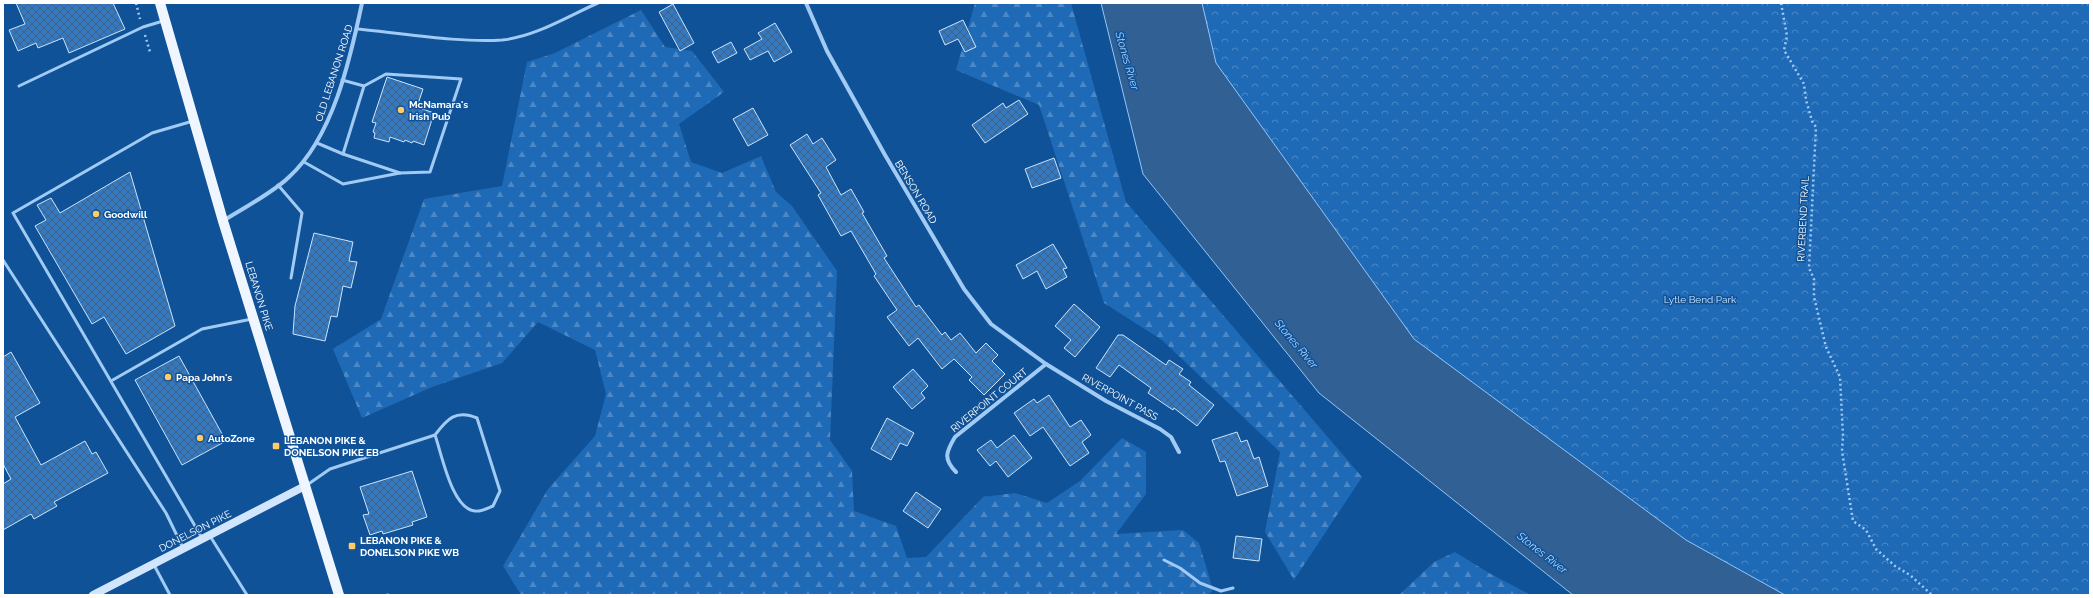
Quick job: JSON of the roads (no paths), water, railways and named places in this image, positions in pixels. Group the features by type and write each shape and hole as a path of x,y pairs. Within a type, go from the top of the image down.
{"main road":[{"name":"LEBANON PIKE","path":"160,3 223,221 339,595"},
{"name":"DONELSON PIKE","path":"93,595 305,486"}],"street":[{"name":"OLD LEBANON ROAD","path":"223,221 288,179 304,162 317,143 323,133 342,80 357,29 362,3"},
{"name":"BENSON ROAD","path":"806,3 827,51 964,289 991,324 1046,364"},
{"name":"RIVERPOINT PASS","path":"1046,364 1106,401 1160,429 1171,437 1179,452"},
{"name":"RIVERPOINT COURT","path":"956,472 948,464 947,459 950,446 955,437 1046,364"}],"lane":[{"path":"357,29 464,39 503,40 535,32 598,3"},
{"path":"19,86 143,27 165,20"},
{"path":"304,162 343,184 400,173 430,172 461,79 386,74 364,86 342,80"},
{"path":"343,154 364,86"},
{"path":"194,121 152,133 14,213 111,382 206,536 247,595"},
{"path":"317,143 343,154 400,173"},
{"path":"278,185 302,213 292,278"},
{"path":"3,260 166,513 183,548"},
{"path":"111,382 202,329 253,319"},
{"path":"305,486 330,469 435,435 446,421 454,416 469,415 477,418 500,491 493,506 476,512 464,507 456,498 435,435"},
{"path":"1164,560 1180,568 1200,582 1221,591 1233,588"},
{"path":"154,563 170,595"}],"water":[{"name":"Stones River","path":"1101,3 1202,3 1216,63 1414,339 1686,540 1785,595 1573,595 1319,393 1143,174"}],"place":[{"name":"McNamara's Irish Pub","path":"401,110"},
{"name":"Goodwill","path":"96,214"},
{"name":"Papa John's","path":"168,377"},
{"name":"AutoZone","path":"200,438"},
{"name":"LEBANON PIKE & DONELSON PIKE EB","path":"276,446"},
{"name":"LEBANON PIKE & DONELSON PIKE WB","path":"352,546"}],"park label":[{"name":"Lytle Bend Park","path":"1700,299"}]}
